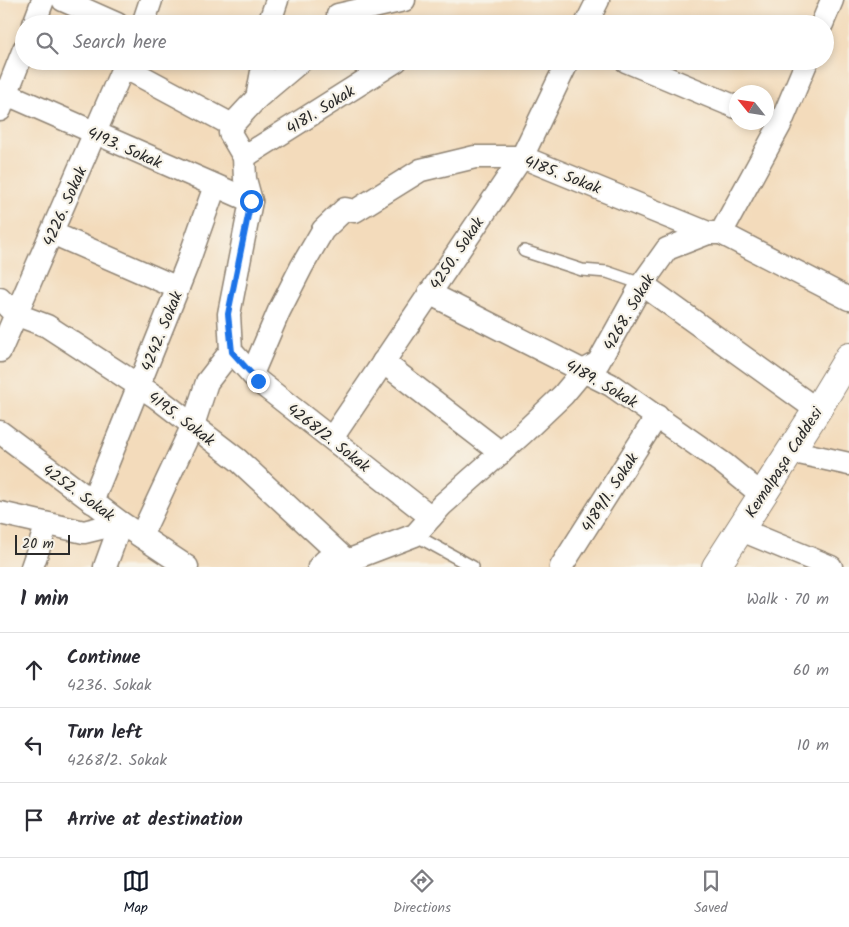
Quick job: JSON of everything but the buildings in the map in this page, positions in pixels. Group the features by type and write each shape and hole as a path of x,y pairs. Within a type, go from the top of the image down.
{"main road":[{"name":"Kemalpaşa Caddesi","path":"716,567 848,359"}],"street":[{"path":"37,15 43,0"},
{"path":"63,0 97,15"},
{"path":"146,15 151,0"},
{"path":"273,15 277,0"},
{"path":"340,13 404,0"},
{"path":"590,15 598,0"},
{"path":"826,15 832,0"},
{"path":"2,99 15,69"},
{"name":"4226. Sokak","path":"0,351 8,307 52,233 122,70"},
{"path":"136,70 232,125"},
{"path":"257,98 262,70"},
{"path":"141,536 192,425 207,382 232,352 228,314 251,201 245,179 244,157 230,133 232,125 257,98 290,70"},
{"name":"4181. Sokak","path":"244,157 382,70"},
{"name":"4250. Sokak","path":"332,438 522,157 564,70"},
{"path":"648,70 729,104"},
{"path":"774,120 802,70"},
{"name":"4193. Sokak","path":"2,99 95,134 251,201"},
{"path":"714,233 769,130"},
{"name":"4185. Sokak","path":"252,374 279,311 323,230 345,209 355,211 421,170 475,157 522,157 714,233 849,299"},
{"name":"4242. Sokak","path":"92,502 178,288 215,186"},
{"path":"52,233 178,288"},
{"name":"4268. Sokak","path":"319,567 325,561 347,561 415,535 442,505 563,395 583,371 598,363 642,284 667,249 714,233"},
{"path":"642,284 817,410"},
{"name":"4189. Sokak","path":"430,293 611,385 724,464 762,495"},
{"name":"4195. Sokak","path":"8,307 47,326 139,386 192,425 238,460 347,561"},
{"name":"4268/2. Sokak","path":"232,352 258,381 431,517"},
{"path":"383,362 501,453"},
{"name":"4189/1. Sokak","path":"561,567 657,416"},
{"name":"4252. Sokak","path":"0,432 121,523 105,567"},
{"path":"790,451 849,464"},
{"path":"0,513 84,532 121,523 187,567"},
{"path":"32,567 47,524"},
{"path":"739,529 831,567"}],"lane":[{"path":"524,251 582,270 607,272 642,284"},
{"path":"415,535 473,567"}],"route":[{"path":"251,201 228,314 232,352 258,381"}]}
